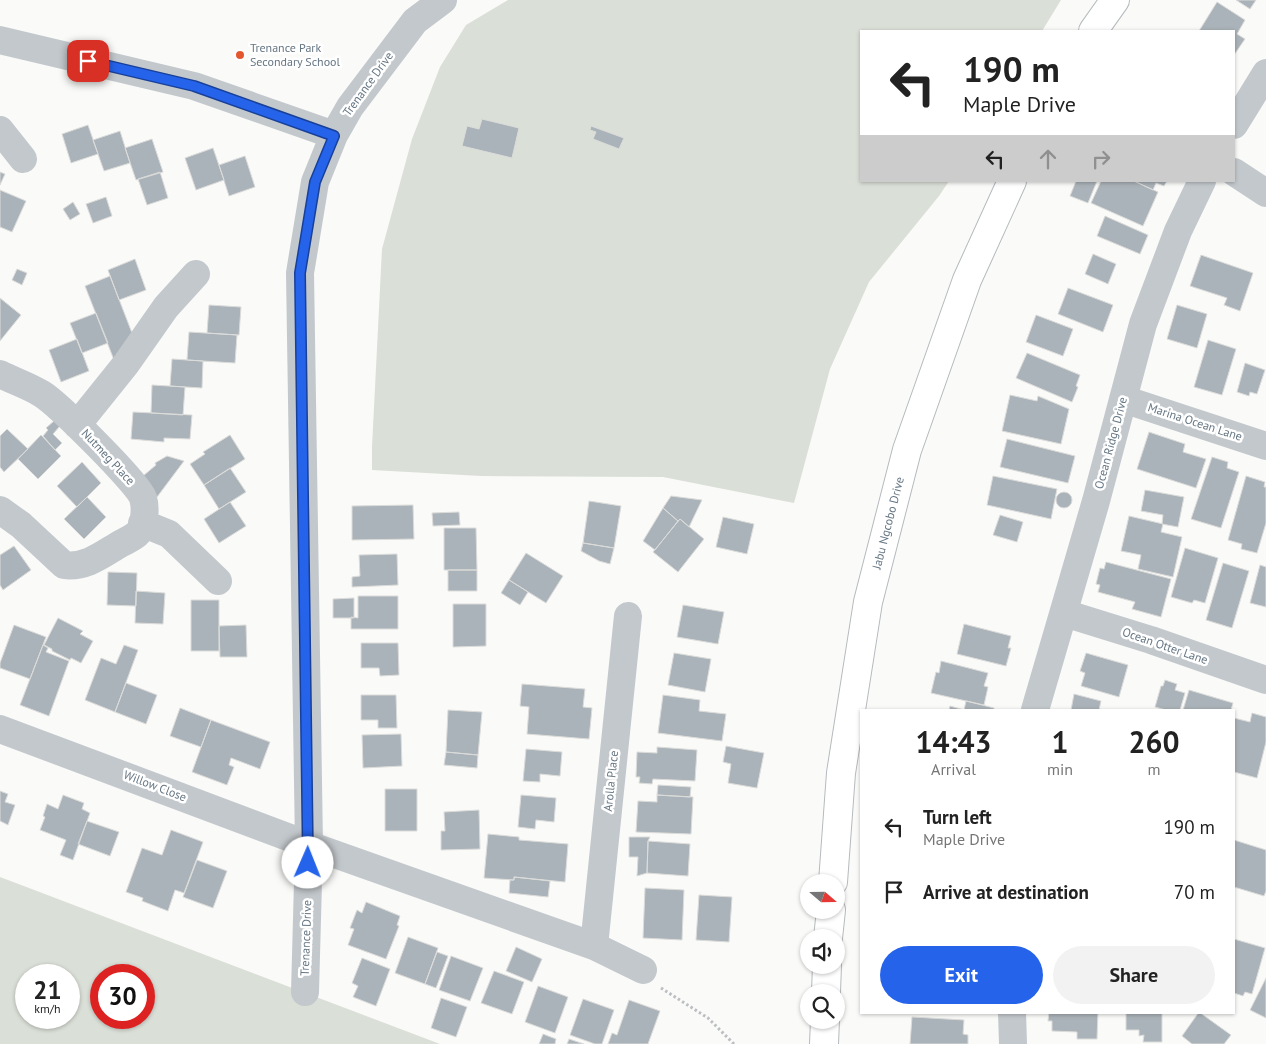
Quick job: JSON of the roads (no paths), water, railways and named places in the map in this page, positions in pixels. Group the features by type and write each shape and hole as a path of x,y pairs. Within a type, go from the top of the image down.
{"main road":[{"path":"1094,30 1115,0"},
{"name":"Jabu Ngcobo Drive","path":"834,874 841,773 868,602 906,450 967,280 1012,182"},
{"path":"824,1044 825,1029"}],"street":[{"name":"Trenance Drive","path":"305,992 309,845 300,273 315,182 334,136 350,106 415,21 443,0"},
{"path":"0,40 194,86 334,136"},
{"path":"1235,123 1266,73"},
{"path":"0,130 23,159"},
{"path":"1235,173 1266,193"},
{"name":"Ocean Ridge Drive","path":"1036,709 1143,324 1156,285 1178,231 1202,182"},
{"path":"77,425 126,364 166,307 196,274"},
{"name":"Nutmeg Place","path":"0,374 42,394 77,425 129,479 143,497 145,516 142,523"},
{"name":"Marina Ocean Lane","path":"1123,399 1266,446"},
{"path":"0,510 21,525 64,565 78,566 91,561 139,533 142,523 169,534 218,581"},
{"name":"Ocean Otter Lane","path":"1064,613 1151,640 1266,680"},
{"name":"Arolla Place","path":"594,946 628,616"},
{"name":"Willow Close","path":"0,728 309,845"},
{"path":"309,845 594,946 643,970"},
{"path":"1012,1014 1013,1044"}],"place":[{"name":"Trenance Park Secondary School","path":"240,55"}]}
